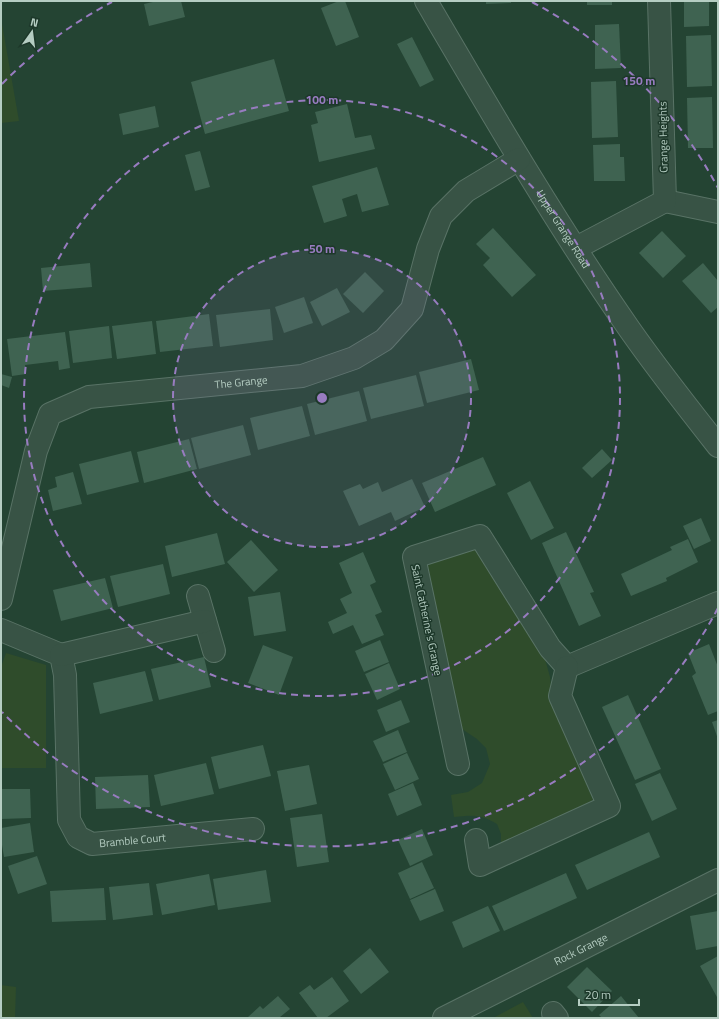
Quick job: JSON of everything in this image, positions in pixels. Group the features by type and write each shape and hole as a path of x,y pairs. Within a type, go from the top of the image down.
{"street":[{"name":"Upper Grange Road","path":"426,1 519,159 576,248 637,340 718,446"},
{"name":"Grange Heights","path":"660,1 664,201"},
{"name":"The Grange","path":"1,599 36,451 50,414 89,397 302,376 354,358 384,340 412,309 428,249 441,216 466,191 519,159"},
{"path":"576,248 664,201 718,212"},
{"name":"Saint Catherine's Grange","path":"458,764 414,557 480,536 550,648 567,666"},
{"path":"198,596 214,651"},
{"path":"476,840 480,865 609,806 560,696 567,666 718,603"},
{"path":"1,630 61,655 205,621"},
{"name":"Bramble Court","path":"61,655 65,675 69,820 78,837 92,844 253,829"},
{"name":"Rock Grange","path":"444,1018 718,880"}],"green space":[{"path":"1,18 19,121 1,123"},
{"path":"476,547 545,659 550,677 552,697 593,800 501,846 501,834 497,824 486,818 476,816 454,817 451,795 468,792 482,783 490,764 486,748 477,739 459,727 424,576 430,561"},
{"path":"6,653 46,665 46,768 1,768 1,667"},
{"path":"1,985 16,987 15,1018 1,1018"},
{"path":"523,1002 533,1018 493,1018"}],"building":[{"path":"157,1 181,1 185,17 149,26 144,4"},
{"path":"339,1 345,1 359,37 336,46 321,8"},
{"path":"486,1 511,1 511,3 486,4"},
{"path":"587,1 612,1 612,5 587,5"},
{"path":"684,1 709,1 709,26 684,27"},
{"path":"619,24 621,68 595,69 595,25"},
{"path":"711,35 712,86 687,87 686,36"},
{"path":"412,37 434,80 420,87 397,44"},
{"path":"274,59 289,111 205,134 191,82"},
{"path":"616,81 618,137 592,138 591,82"},
{"path":"712,97 713,148 688,148 687,98"},
{"path":"347,104 355,138 371,135 375,149 319,162 311,125 318,123 315,112"},
{"path":"155,106 159,127 123,135 119,114"},
{"path":"620,144 620,157 624,157 625,181 594,181 593,145"},
{"path":"200,151 210,187 195,191 185,155"},
{"path":"377,167 389,205 362,212 357,194 342,199 347,216 324,223 312,186"},
{"path":"493,228 536,275 512,297 483,265 490,258 476,244"},
{"path":"662,231 686,256 663,278 639,253"},
{"path":"90,263 92,287 43,291 41,268"},
{"path":"703,263 718,281 718,307 711,313 682,281"},
{"path":"365,272 384,291 363,313 343,294"},
{"path":"337,288 350,312 322,326 310,302"},
{"path":"304,297 313,323 284,333 275,307"},
{"path":"270,309 273,340 220,347 216,315"},
{"path":"209,314 213,346 160,352 156,321"},
{"path":"152,321 156,354 117,359 112,326"},
{"path":"109,326 112,358 73,363 69,331"},
{"path":"65,332 70,368 59,370 58,361 25,365 26,374 12,376 7,339"},
{"path":"471,359 479,390 427,403 419,372"},
{"path":"1,374 12,377 9,388 1,385"},
{"path":"416,375 424,406 371,419 363,388"},
{"path":"359,391 367,421 315,435 307,404"},
{"path":"302,406 310,436 258,450 250,418"},
{"path":"243,425 251,455 199,469 191,438"},
{"path":"189,439 197,469 144,483 137,452"},
{"path":"602,449 612,460 592,478 582,468"},
{"path":"131,451 139,482 87,495 79,464"},
{"path":"483,457 496,485 435,512 422,483"},
{"path":"73,472 82,504 53,511 48,490 57,487 55,477"},
{"path":"412,479 425,507 395,521 391,512 359,526 343,491 360,484 363,489 378,482 382,492"},
{"path":"530,481 554,528 531,540 507,493"},
{"path":"701,518 711,541 694,549 683,526"},
{"path":"566,532 594,592 590,593 601,616 579,626 542,543"},
{"path":"217,533 225,564 172,577 165,546"},
{"path":"688,539 698,562 666,578 667,581 631,596 621,574 672,550 670,547"},
{"path":"251,540 278,570 254,592 227,562"},
{"path":"363,552 376,582 370,585 382,612 375,615 384,635 362,644 353,625 333,634 328,622 347,613 340,599 352,593 339,563"},
{"path":"163,564 170,594 118,607 110,576"},
{"path":"105,578 113,608 61,621 53,590"},
{"path":"280,592 286,631 254,636 248,597"},
{"path":"380,640 389,662 364,672 355,651"},
{"path":"709,644 718,667 718,711 708,715 692,676 696,673 688,653"},
{"path":"263,645 293,657 279,695 248,683"},
{"path":"204,657 211,687 159,700 151,669"},
{"path":"389,663 400,689 377,700 365,674"},
{"path":"145,671 153,701 100,714 93,683"},
{"path":"628,695 661,769 635,780 602,707"},
{"path":"401,700 410,722 386,732 377,710"},
{"path":"718,720 718,739 712,722"},
{"path":"398,730 407,752 383,762 373,741"},
{"path":"263,745 271,776 219,789 211,757"},
{"path":"407,753 419,779 395,790 383,764"},
{"path":"206,763 214,794 161,806 154,775"},
{"path":"309,765 317,804 285,811 277,771"},
{"path":"660,773 677,809 652,821 635,784"},
{"path":"148,775 150,807 96,809 95,777"},
{"path":"413,783 422,805 397,816 388,794"},
{"path":"1,789 30,789 31,818 1,819"},
{"path":"322,814 329,862 297,867 290,818"},
{"path":"30,823 34,852 4,857 1,828"},
{"path":"422,829 433,855 410,866 398,840"},
{"path":"649,832 660,857 587,890 575,865"},
{"path":"37,856 47,884 18,894 8,866"},
{"path":"422,862 434,888 410,899 398,873"},
{"path":"266,870 271,902 218,910 213,879"},
{"path":"566,873 577,898 504,931 492,906"},
{"path":"209,874 215,905 162,915 156,884"},
{"path":"149,883 153,915 113,920 109,887"},
{"path":"104,888 106,920 52,922 50,891"},
{"path":"435,889 444,911 420,921 410,900"},
{"path":"488,906 500,931 463,948 452,922"},
{"path":"718,911 718,946 696,950 690,916"},
{"path":"370,948 389,972 361,994 343,971"},
{"path":"718,956 718,999 700,966"},
{"path":"587,967 612,991 592,1012 567,987"},
{"path":"332,977 349,1001 326,1018 318,1018 299,993 310,985 314,990"},
{"path":"278,996 290,1009 280,1017 281,1018 248,1017 260,1006 263,1009"},
{"path":"621,996 639,1018 602,1018 599,1015"}]}
